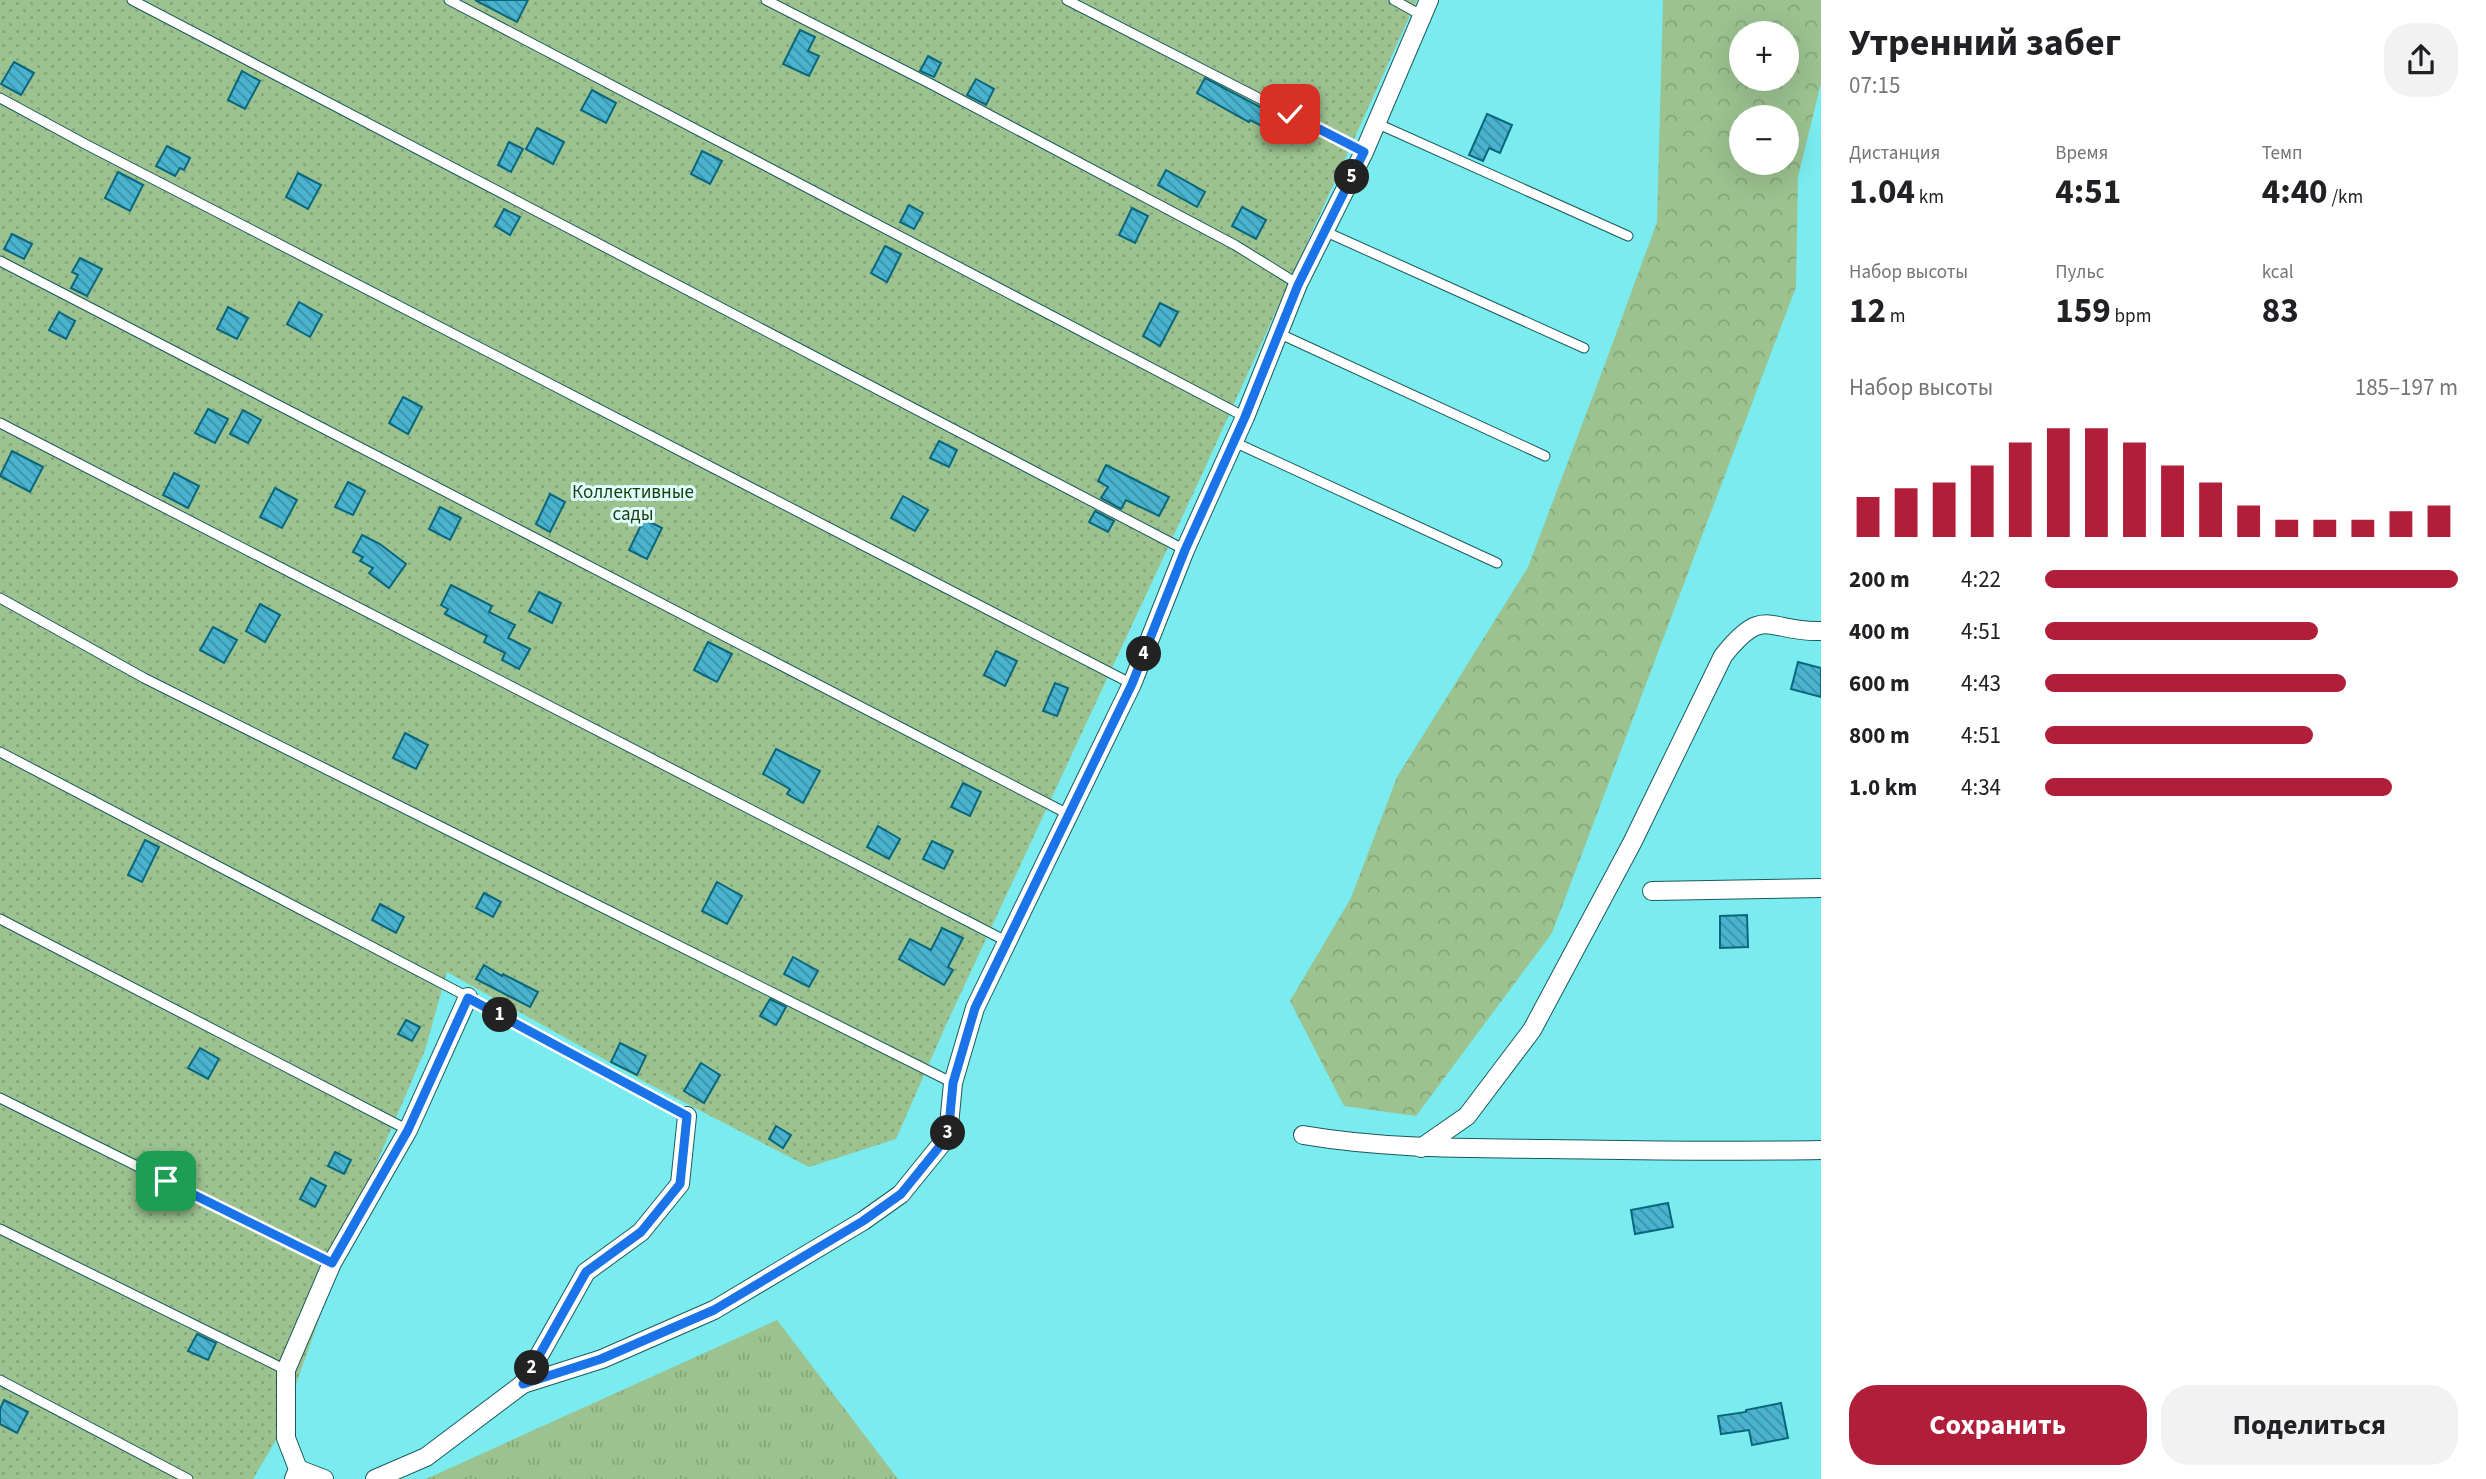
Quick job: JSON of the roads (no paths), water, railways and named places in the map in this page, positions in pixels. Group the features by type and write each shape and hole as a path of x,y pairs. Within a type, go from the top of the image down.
{"street":[{"path":"405,1479 426,1457 523,1384 601,1359 714,1310 863,1221 901,1194 948,1136 953,1083 975,1008 1132,684 1185,550 1245,417 1298,285 1364,152 1425,7"},
{"path":"1421,1148 1467,1116 1532,1030 1632,843 1723,656 1751,627 1764,623 1821,631"},
{"path":"1652,891 1821,888"},
{"path":"324,1479 296,1474 286,1438 286,1370 332,1263 408,1130 468,998"},
{"path":"523,1384 586,1272 641,1232 680,1184 687,1116"},
{"path":"1303,1135 1353,1144 1421,1148 1704,1152 1821,1150"},
{"path":"374,1479 426,1457"}],"lane":[{"path":"132,0 1185,550"},
{"path":"449,0 1245,417"},
{"path":"766,0 1223,239 1298,285"},
{"path":"1068,0 1364,152"},
{"path":"1394,0 1425,7"},
{"path":"0,98 99,152 1132,684"},
{"path":"1376,123 1628,236"},
{"path":"1324,231 1584,348"},
{"path":"0,261 1068,814"},
{"path":"1278,333 1545,456"},
{"path":"0,423 1006,941"},
{"path":"1234,442 1497,563"},
{"path":"0,598 144,678 953,1083"},
{"path":"0,752 687,1116"},
{"path":"0,919 408,1130"},
{"path":"0,1098 332,1263"},
{"path":"0,1229 286,1370"},
{"path":"0,1380 188,1479"}],"park label":[{"name":"Коллективные сады","path":"633,503"}]}
